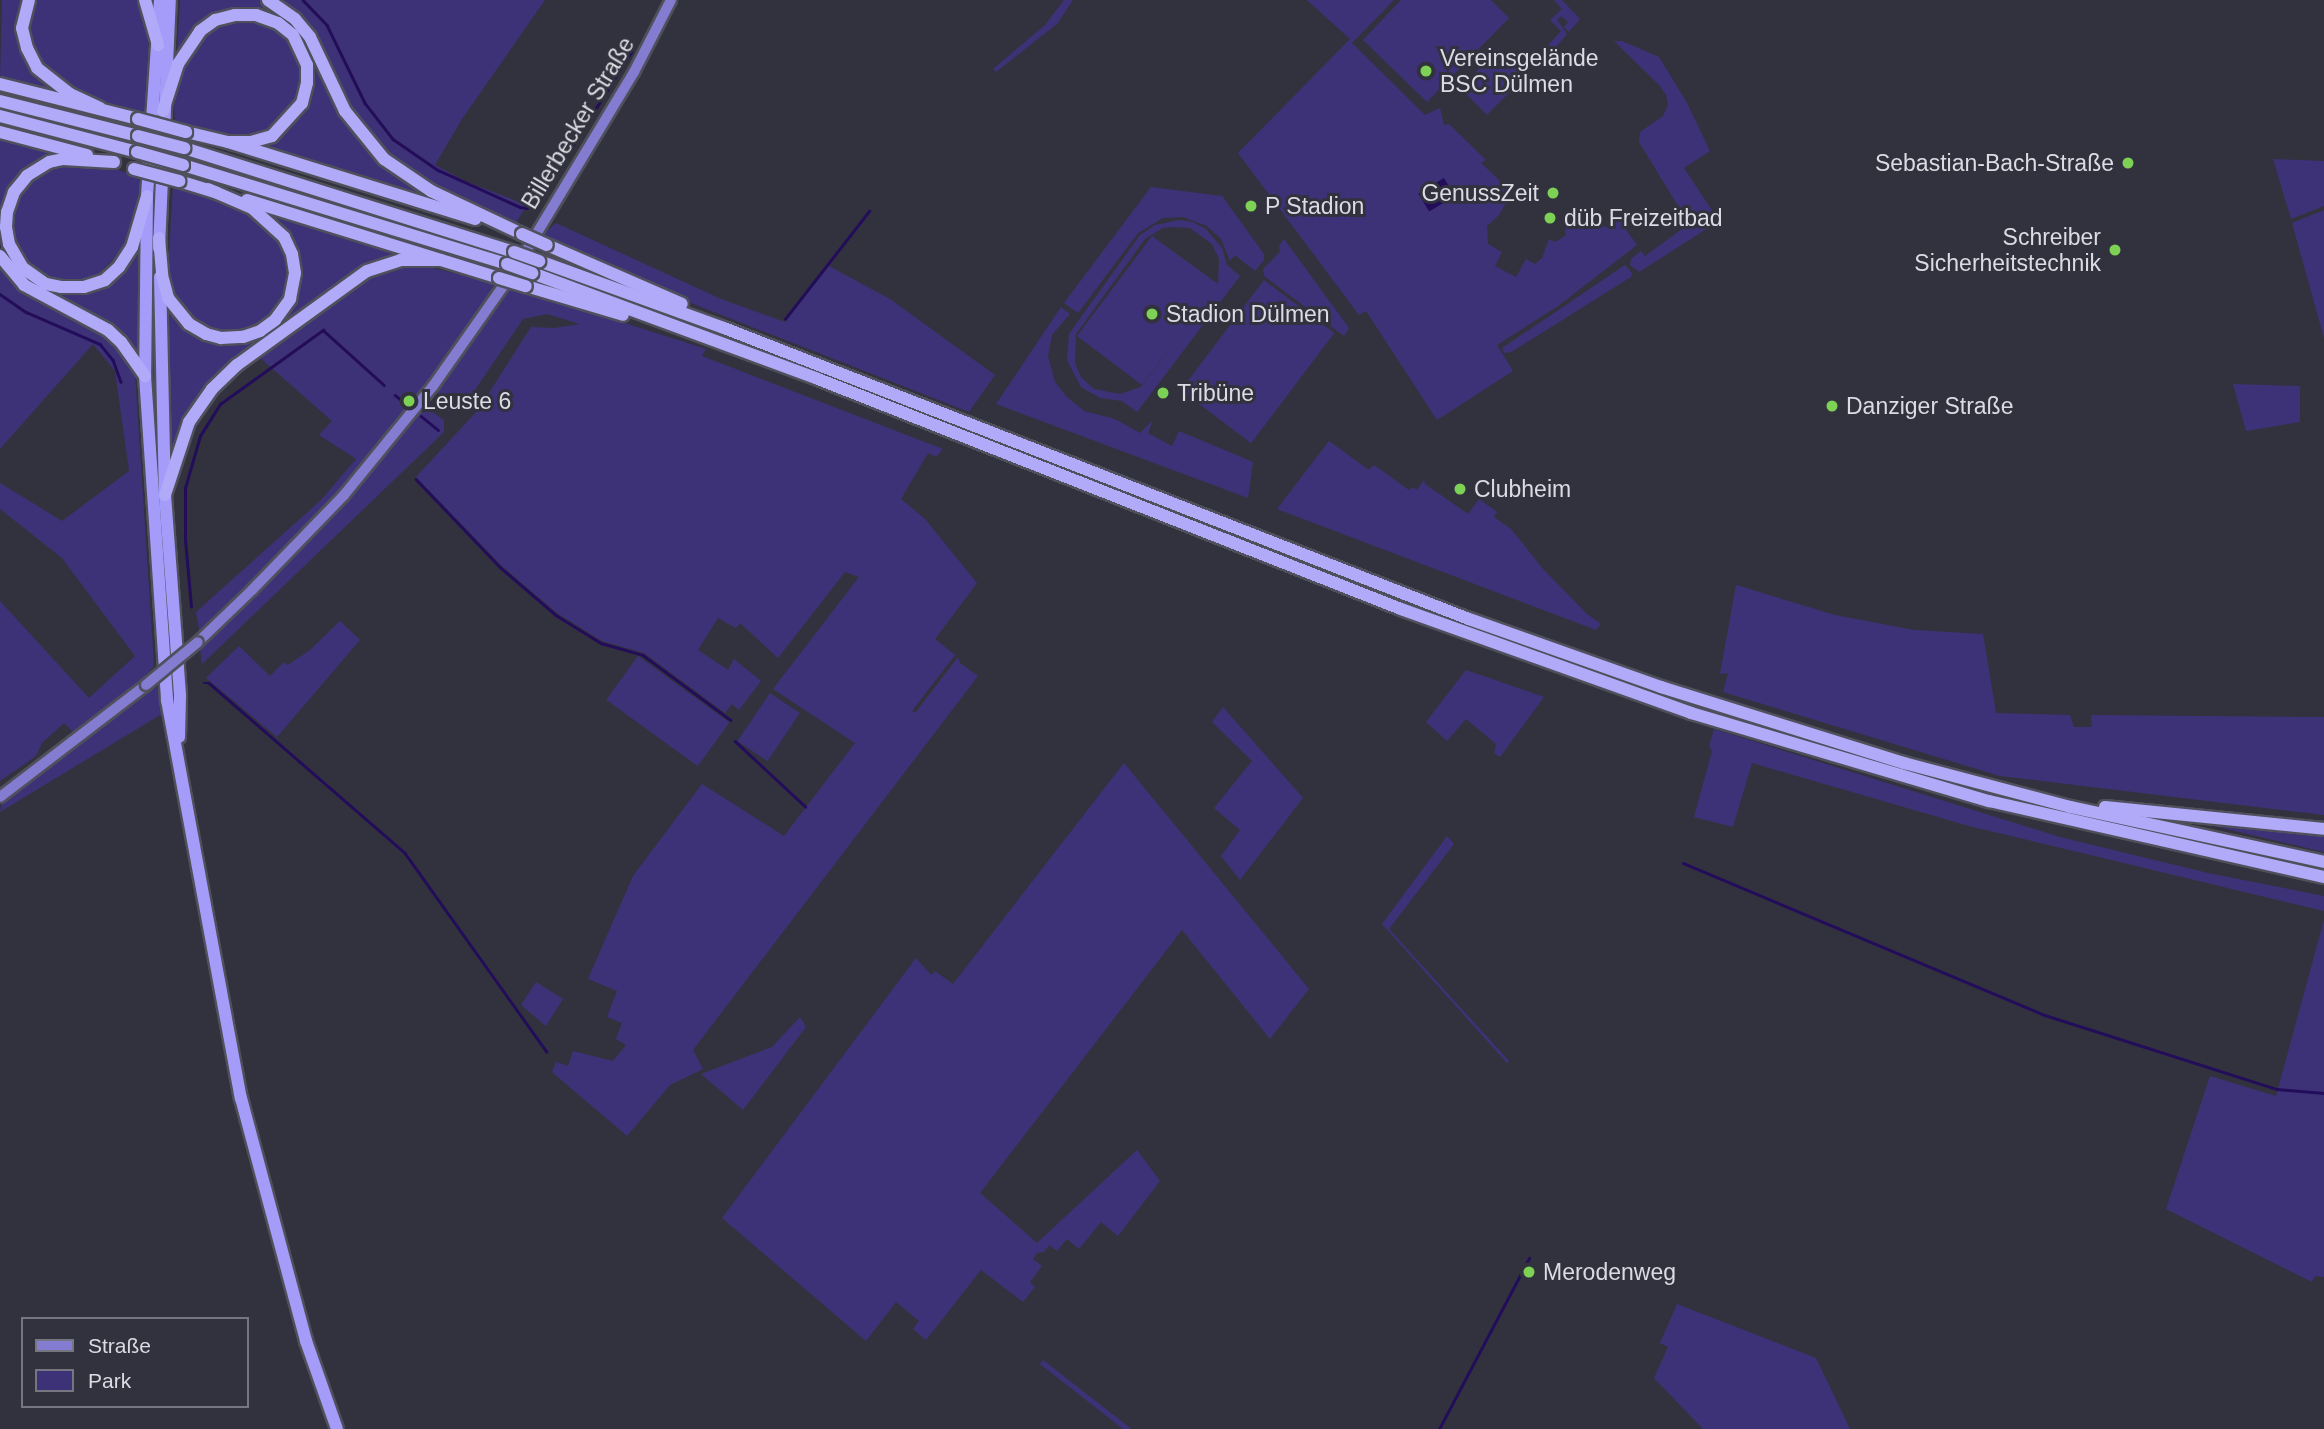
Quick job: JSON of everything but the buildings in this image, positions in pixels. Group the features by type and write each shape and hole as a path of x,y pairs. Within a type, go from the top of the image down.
{"highway":[{"path":"29,0 22,28 27,48 37,68 70,94 100,108"},
{"path":"145,0 152,15 158,45"},
{"path":"160,0 147,196 145,376 167,700 205,919 241,1098 306,1341 337,1429"},
{"path":"170,0 159,238 165,495 180,696 178,752"},
{"path":"268,0 295,19 310,37 345,111 384,159 431,191 706,314 724,328"},
{"path":"163,111 178,64 200,30 215,20 235,15 256,15 278,23 293,35 307,65 307,83 302,103 272,136 251,142 228,142"},
{"path":"0,84 228,142 522,234"},
{"path":"0,102 184,148 514,252 724,328 1332,567 1564,654 1822,739 2031,796 2228,843 2324,862"},
{"path":"0,116 183,165 507,264 529,279 720,342 1342,586 1691,713 1989,801 2324,877"},
{"path":"0,132 179,181 499,278 529,279"},
{"path":"114,162 86,159 49,162 27,176 19,185 7,212 6,227 9,244 23,268 46,284 61,287 84,287 105,280 132,247 147,196"},
{"path":"159,238 162,275 169,298 189,324 206,334 221,338 251,334 275,320 290,299 293,286 295,273 288,246 273,224 252,208 208,190"},
{"path":"0,256 24,285 108,330 121,342 145,376"},
{"path":"165,495 189,422 212,389 237,365 366,271 400,260 441,260"},
{"path":"2031,796 2120,809 2255,820 2324,829"}],"main road":[{"name":"Billerbecker Straße","path":"0,797 198,642 293,550 394,435 493,303 634,72 671,0"}],"green space":[{"path":"2,0 22,0 17,25 21,49 35,74 57,93 0,80"},
{"path":"34,0 139,0 149,34 145,114 126,111 81,94 44,69 30,43 27,23"},
{"path":"180,0 259,0 286,17 303,35 359,138 457,209 255,147 286,132 304,111 313,76 306,47 273,15 255,9 236,8 217,14 200,24 177,52"},
{"path":"276,0 545,0 462,119 435,165 467,182 527,205 514,226 432,186 384,153 349,110 322,50"},
{"path":"1064,0 1073,0 1058,23 996,72 993,69 1045,25"},
{"path":"1307,0 1394,0 1352,43 1425,115 1440,108 1444,125 1449,124 1486,160 1481,163 1501,182 1514,189 1499,215 1487,226 1488,244 1502,252 1495,266 1516,277 1526,259 1535,264 1542,258 1549,239 1555,242 1565,236 1566,220 1581,227 1584,223 1608,227 1612,210 1637,245 1558,306 1497,345 1513,371 1437,420 1366,311 1359,315 1238,153 1350,39"},
{"name":"Vereinsgelände BSC Dülmen","path":"1401,0 1491,0 1509,18 1427,102 1363,40"},
{"path":"1554,0 1562,0 1580,19 1569,32 1564,27 1568,22 1561,16 1557,20 1567,34 1554,50 1548,45 1561,31 1550,20 1562,9"},
{"path":"250,19 271,25 293,45 301,64 303,81 295,106 269,131 251,136 231,137 175,124 174,106 184,65 205,33 222,23"},
{"path":"1614,41 1622,41 1659,57 1687,103 1710,151 1684,168 1719,221 1639,272 1630,265 1631,259 1641,251 1645,256 1689,224 1639,142 1640,132 1663,116 1668,105 1666,95"},
{"path":"1499,49 1526,76 1487,115 1460,88"},
{"path":"0,139 58,153 32,165 18,177 3,208 21,271 90,289 140,242 139,355 30,283 5,255 0,245"},
{"path":"2273,159 2324,161 2324,206 2291,219"},
{"path":"64,163 103,165 142,178 135,220 124,249 97,275 74,281 51,278 29,265 16,246 12,226 12,214 27,183 42,171"},
{"path":"173,185 246,211 262,221 278,238 287,258 289,280 283,300 269,319 256,327 233,332 207,328 187,314 173,289 168,272"},
{"path":"1151,187 1222,196 1264,254 1264,260 1255,271 1235,255 1230,261 1221,239 1207,226 1183,217 1163,218 1138,233 1078,313 1064,303"},
{"path":"2324,210 2324,338 2292,223"},
{"path":"266,212 405,254 381,260 353,273 232,364 182,427 168,455 168,308 207,339 279,324 296,297 283,228"},
{"path":"1179,220 1193,222 1206,229 1222,248 1227,265 1240,276 1137,412 1122,401 1100,398 1081,387 1067,360 1069,334 1140,235 1155,225","holes":["1163,228 1190,228 1212,244 1219,259 1218,284 1152,236 1077,336 1142,385 1217,286 1141,387 1120,394 1094,389 1081,377 1075,363 1076,334 1145,239"]},
{"path":"556,223 721,299 785,322 829,266 890,299 995,375 969,412 696,305 552,243 541,236"},
{"path":"1284,239 1349,328 1344,336 1264,276 1263,269 1280,252 1279,246"},
{"path":"0,264 112,339 135,373 154,666 74,733 64,723 42,743 36,756 0,781 0,601 89,698 135,656 62,558 0,509 0,483 62,521 129,471 115,371 93,344 0,449"},
{"path":"416,264 495,283 491,290 494,292 448,359 349,483 287,550 200,634 196,612 321,500 356,459 319,435 332,421 258,356 342,293 384,268"},
{"path":"1625,265 1632,273 1631,277 1511,352 1504,353 1502,348"},
{"path":"1264,280 1334,333 1251,443 1181,390"},
{"path":"508,289 520,293 522,290 706,349 702,356 943,449 936,457 928,453 901,499 925,519 977,583 935,639 955,655 912,711 915,713 958,657 960,663 978,676 693,1050 703,1069 670,1085 627,1136 552,1072 556,1062 568,1066 573,1051 613,1061 626,1045 616,1039 622,1023 607,1017 617,991 588,979 633,876 702,784 784,836 855,743 773,689 859,577 845,572 778,658 740,623 736,628 718,618 698,650 728,670 734,659 761,681 739,710 732,704 725,713 644,653 602,641 557,613 502,566 416,477 478,410 531,327 554,328 580,324 547,314 523,319 462,409 449,411 439,404 438,387"},
{"path":"1061,307 1070,314 1052,335 1048,356 1055,382 1067,397 1084,411 1115,419 1140,433 1153,420 1148,433 1172,446 1179,431 1253,462 1248,498 996,404"},
{"path":"2233,384 2300,386 2300,422 2246,431"},
{"path":"428,409 444,420 444,432 202,664 200,648 287,564 358,487 418,414"},
{"path":"1329,441 1369,470 1374,465 1409,490 1412,487 1417,490 1424,480 1425,484 1468,514 1479,499 1497,512 1494,517 1511,529 1544,570 1587,614 1601,624 1596,630 1277,509"},
{"path":"1736,585 1835,615 1914,630 1983,634 1996,713 2070,715 2074,727 2092,727 2091,715 2324,717 2324,815 2000,776 1723,692 1728,673 1720,674"},
{"path":"340,621 360,640 277,737 206,678 239,646 270,676 284,662 288,665 310,650"},
{"path":"638,656 729,722 698,766 606,700"},
{"path":"1466,670 1544,697 1500,757 1494,753 1496,744 1466,719 1447,741 1426,722"},
{"path":"162,683 165,712 0,812 2,802"},
{"path":"770,693 800,713 767,761 738,741"},
{"path":"1223,707 1303,798 1240,880 1221,856 1240,830 1214,808 1252,761 1212,722"},
{"path":"1714,729 2060,837 2208,873 2324,896 2324,911 1969,826 1752,763 1733,827 1694,817 1712,751 1709,746"},
{"path":"1124,763 1309,989 1270,1039 1182,930 980,1193 1037,1243 1137,1150 1160,1181 1118,1236 1101,1222 1079,1249 1067,1239 1057,1251 1049,1245 1044,1252 1037,1253 1033,1259 1042,1266 1030,1282 1035,1287 1023,1302 981,1270 926,1340 913,1329 919,1321 896,1302 866,1341 722,1218 916,958 931,975 935,971 953,984"},
{"path":"2201,823 2324,835 2324,852"},
{"path":"1447,836 1454,844 1389,929 1509,1061 1507,1063 1382,924"},
{"path":"2324,920 2324,1277 2315,1276 2312,1282 2166,1209 2210,1076 2276,1096"},
{"path":"536,982 563,999 546,1026 521,1005"},
{"path":"800,1017 806,1027 743,1110 701,1074 772,1047"},
{"path":"1677,1304 1816,1358 1850,1429 1703,1429 1654,1378 1668,1347 1660,1343"},
{"path":"1043,1360 1130,1428 1123,1429 1040,1364"}],"shaded area":[{"path":"1444,178 1455,196 1429,211 1418,193"}],"waterway":[{"path":"303,0 327,25 365,103 393,139 438,170 520,207 527,208 568,153 631,52"},
{"path":"785,319 869,211"},
{"path":"0,294 26,312 100,344 113,360 121,382"},
{"path":"191,607 185,540 185,488 200,436 220,404 323,330 384,385"},
{"path":"395,395 405,403"},
{"path":"421,416 438,430"},
{"path":"416,479 500,567 556,615 601,643 643,655 731,720"},
{"path":"204,683 209,683 405,853 547,1052"},
{"path":"735,741 805,806"},
{"path":"1683,863 2045,1015 2277,1089 2324,1093"},
{"path":"1439,1429 1529,1258"}],"place":[{"name":"Vereinsgelände BSC Dülmen","path":"1426,71"},
{"name":"Sebastian-Bach-Straße","path":"2128,163"},
{"name":"GenussZeit","path":"1553,193"},
{"name":"P Stadion","path":"1251,206"},
{"name":"düb Freizeitbad","path":"1550,218"},
{"name":"Schreiber Sicherheitstechnik","path":"2115,250"},
{"name":"Stadion Dülmen","path":"1152,314"},
{"name":"Tribüne","path":"1163,393"},
{"name":"Leuste 6","path":"409,401"},
{"name":"Danziger Straße","path":"1832,406"},
{"name":"Clubheim","path":"1460,489"},
{"name":"Merodenweg","path":"1529,1272"}]}
